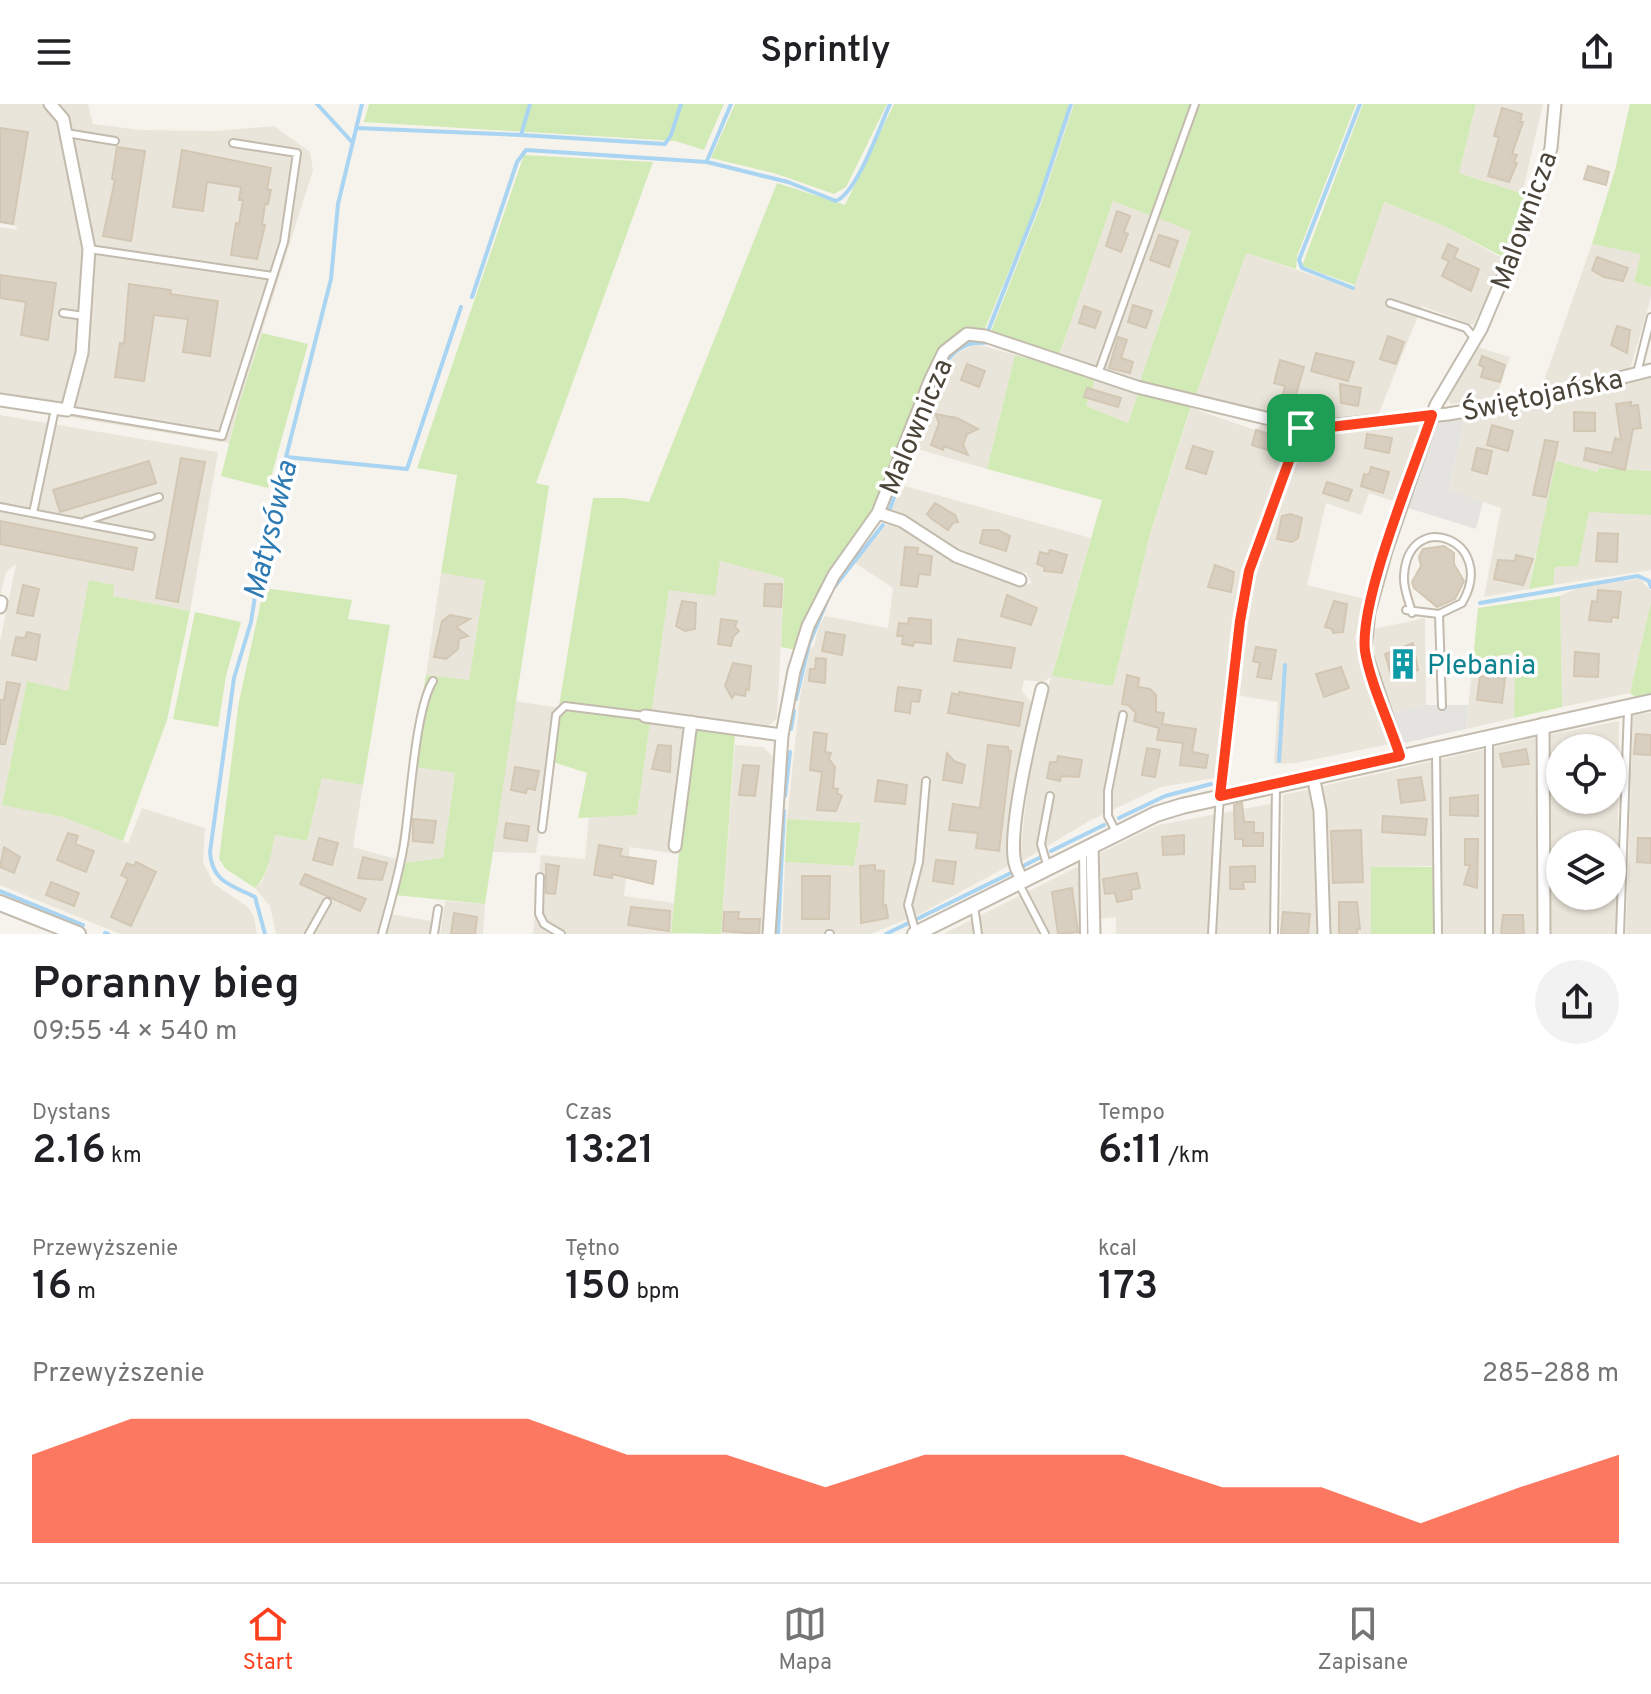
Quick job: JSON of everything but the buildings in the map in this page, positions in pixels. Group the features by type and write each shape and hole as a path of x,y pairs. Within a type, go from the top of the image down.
{"street":[{"path":"0,400 61,410 82,353 89,249 63,119 50,104"},
{"name":"Malownicza","path":"1400,756 1368,661 1365,639 1369,612 1432,415 1475,339 1535,201 1551,148 1555,104"},
{"name":"Malownicza","path":"769,934 782,735 794,671 808,626 834,575 878,513 937,365 959,338 967,334 985,336 1137,387 1301,428 1432,415"},
{"name":"Świętojańska","path":"1432,415 1527,401 1651,370"},
{"path":"878,513 902,521 956,556 1020,580"},
{"path":"1021,882 1014,863 1016,828 1029,741 1042,689"},
{"path":"913,929 934,930 974,905 1156,814 1276,783 1651,702"},
{"path":"645,716 782,735"},
{"path":"675,846 691,722"},
{"path":"1543,724 1544,934"},
{"path":"1313,775 1320,811 1324,934"},
{"path":"1087,848 1094,934"},
{"path":"0,903 78,934"}],"lane":[{"path":"1098,374 1195,104"},
{"path":"66,133 115,141"},
{"path":"33,513 61,410 222,436 284,242 297,153 233,143"},
{"path":"89,249 273,276"},
{"path":"1390,303 1466,328 1475,339"},
{"path":"63,313 84,316"},
{"path":"1637,373 1651,317"},
{"path":"1212,934 1220,796 1240,621 1249,571 1301,428"},
{"path":"82,522 159,497"},
{"path":"0,507 151,536"},
{"path":"1438,536 1460,546 1468,558 1472,580 1462,603 1439,614 1409,611 1405,589 1406,565 1413,549 1422,540 1438,536"},
{"path":"1439,614 1442,706"},
{"path":"382,934 404,846 420,727 428,689 433,681"},
{"path":"1620,934 1628,705"},
{"path":"542,829 556,715 565,706 645,716"},
{"path":"1117,834 1108,816 1108,791 1123,715"},
{"path":"1489,736 1489,934"},
{"path":"1436,748 1438,934"},
{"path":"913,929 908,905 919,862 926,781"},
{"path":"1274,934 1276,783"},
{"path":"1048,868 1041,844 1050,796"},
{"path":"1084,934 1087,848"},
{"path":"540,877 539,914 544,924 561,934"},
{"path":"1021,882 1045,934"},
{"path":"309,934 327,902"},
{"path":"974,905 978,934"},
{"path":"434,934 438,909"}],"shaded area":[{"path":"0,104 88,104 93,124 140,130 215,131 274,126 310,152 313,170 229,443 0,406 0,227 18,230 0,206"},
{"path":"1476,104 1543,104 1522,194 1459,173"},
{"path":"1113,201 1191,230 1140,382 1059,355"},
{"path":"1383,202 1444,226 1502,258 1493,285 1473,325 1422,306 1378,415 1317,424 1296,422 1196,395 1246,253 1353,289"},
{"path":"1592,244 1642,254 1634,281 1651,287 1651,298 1630,369 1540,392"},
{"path":"977,344 1015,355 987,469 914,448 952,359"},
{"path":"1474,346 1510,357 1495,400 1451,404 1446,396"},
{"path":"1651,376 1651,471 1599,468 1535,555 1529,589 1484,597 1501,508 1449,491 1466,412 1533,402"},
{"path":"1096,377 1139,391 1128,423 1086,406"},
{"path":"1191,408 1255,430 1262,424 1293,432 1244,576 1215,778 1161,787 1089,821 1019,863 1031,757 1051,677 1043,682 1024,680 1022,691 1033,705 1019,754 1008,866 922,913 870,934 782,934 785,862 854,866 861,823 787,819 800,697 810,649 814,646 819,626 825,616 888,628 893,588 855,563 887,524 900,528 948,558 1020,586 1032,583 1026,572 1016,574 953,549 892,510 901,485 1091,538 1052,675 1113,686 1150,534"},
{"path":"1466,412 1449,490 1483,502 1476,529 1408,508 1433,419"},
{"path":"0,415 218,452 190,611 112,596 89,580 68,692 27,681 2,804 63,817 128,843 142,808 205,828 203,862 214,884 248,907 254,917 257,934 120,934 0,885 0,642 16,564 6,572 0,597"},
{"path":"1414,420 1421,428 1396,502 1369,493 1361,515 1326,503 1307,585 1365,599 1355,638 1390,744 1296,763 1274,764 1278,702 1236,695 1252,575 1291,462 1303,438"},
{"path":"1589,511 1651,515 1651,570 1553,585 1555,567 1578,565"},
{"path":"720,561 784,578 777,718 766,728 687,717 670,853 630,847 624,896 674,903 671,933 677,934 533,934 541,855 585,859 589,817 637,815 669,590"},
{"path":"441,573 485,579 469,680 426,675"},
{"path":"1640,579 1651,591 1651,602 1630,693 1562,707 1560,596 1582,586"},
{"path":"1425,618 1426,705 1392,713 1375,667 1374,629"},
{"path":"1515,652 1514,718 1466,729 1473,660"},
{"path":"515,701 559,708 536,853 492,852"},
{"path":"1426,705 1468,705 1466,729 1405,743 1400,738 1392,713"},
{"path":"1651,713 1651,934 1626,934 1633,714"},
{"path":"1619,721 1619,734 1554,734"},
{"path":"1535,738 1539,934 1439,934 1442,866 1371,867 1371,934 1280,934 1283,795"},
{"path":"735,745 764,747 774,758 767,934 721,934"},
{"path":"411,766 455,772 443,858 397,864 378,934 276,934 270,906 255,888 262,882 268,867 275,835 307,841 322,778 363,785 353,847 396,859"},
{"path":"1274,803 1272,934 1116,934 1116,917 1099,919 1098,854 1158,825"},
{"path":"1550,814 1618,814 1618,830 1550,830"},
{"path":"1087,862 1087,934 943,934"},
{"path":"445,901 485,904 483,934 440,934"},
{"path":"1551,910 1617,910 1617,934 1551,934"},
{"path":"390,914 432,921 430,934 385,934"}],"green space":[{"path":"369,104 724,104 704,150 675,141 364,122"},
{"path":"735,104 887,104 846,187 834,194 777,174 711,158"},
{"path":"894,104 1069,104 1046,182 984,331 960,335 941,350 877,507 796,650 781,647 784,578 720,561 715,596 669,590 637,815 578,818 587,773 550,761 593,498 649,502 777,183 845,205"},
{"path":"1074,104 1356,104 1297,256 1296,269 1246,253 1196,395 1140,382 1191,231 1113,201 1059,355 990,334 1041,204"},
{"path":"1363,104 1476,104 1459,173 1532,197 1507,259 1444,226 1384,202 1355,285 1302,266"},
{"path":"1630,104 1651,104 1651,287 1634,282 1641,254 1592,244 1615,170"},
{"path":"524,155 653,162 536,483 549,486 485,904 395,895 404,863 443,858 455,773 411,766 426,675 469,680 485,580 441,573 457,475 417,468"},
{"path":"262,333 308,344 268,488 221,476 240,401"},
{"path":"1015,355 1096,377 1086,406 1128,423 1139,391 1192,403 1150,534 1113,686 1052,676 1102,500 987,469"},
{"path":"1556,461 1597,472 1599,468 1651,471 1651,515 1589,512 1578,566 1555,567 1553,585 1529,589"},
{"path":"89,580 114,585 113,596 190,611 167,720 123,841 63,817 2,805 27,681 68,691"},
{"path":"264,588 352,600 348,619 390,625 363,785 322,778 307,841 275,835 266,870 255,888 226,869 219,859 239,701"},
{"path":"1560,596 1562,707 1514,718 1515,653 1473,660 1478,608"},
{"path":"1651,602 1651,695 1635,697 1630,693"},
{"path":"195,612 241,622 226,676 218,727 173,719"},
{"path":"695,727 735,734 721,934 671,933"},
{"path":"787,819 861,823 854,866 785,862"},
{"path":"1371,867 1433,867 1434,934 1371,934"}],"waterway":[{"path":"317,104 352,142"},
{"name":"Matysówka","path":"265,934 255,897 224,881 214,870 210,852 234,678 251,622 262,552 331,279 338,204 362,104"},
{"path":"356,128 521,135 530,104"},
{"path":"521,135 665,144 681,104"},
{"path":"707,161 731,104"},
{"path":"472,297 517,162 526,150 707,162 788,182 836,201 860,173 890,104"},
{"path":"988,331 1039,201 1071,104"},
{"path":"1353,288 1302,268 1299,260 1360,104"},
{"path":"286,457 407,469 461,307"},
{"path":"920,425 934,385 948,359 970,344 984,343"},
{"path":"890,509 914,440"},
{"path":"835,586 883,525"},
{"path":"1480,603 1638,576 1649,581 1651,587"},
{"path":"796,699 809,644 827,601"},
{"path":"1279,761 1285,665"},
{"path":"791,729 794,711"},
{"path":"785,796 790,752"},
{"path":"1119,818 1165,796 1211,784"},
{"path":"778,934 784,811"},
{"path":"1051,851 1104,825"},
{"path":"1023,866 1039,858"},
{"path":"886,934 1011,873"},
{"path":"0,891 83,925"}],"place":[{"name":"Plebania","path":"1403,664"}],"route":[{"path":"1432,415 1386,551 1365,639 1365,651 1400,756 1220,796 1240,621 1249,571 1301,428 1432,415"}]}
